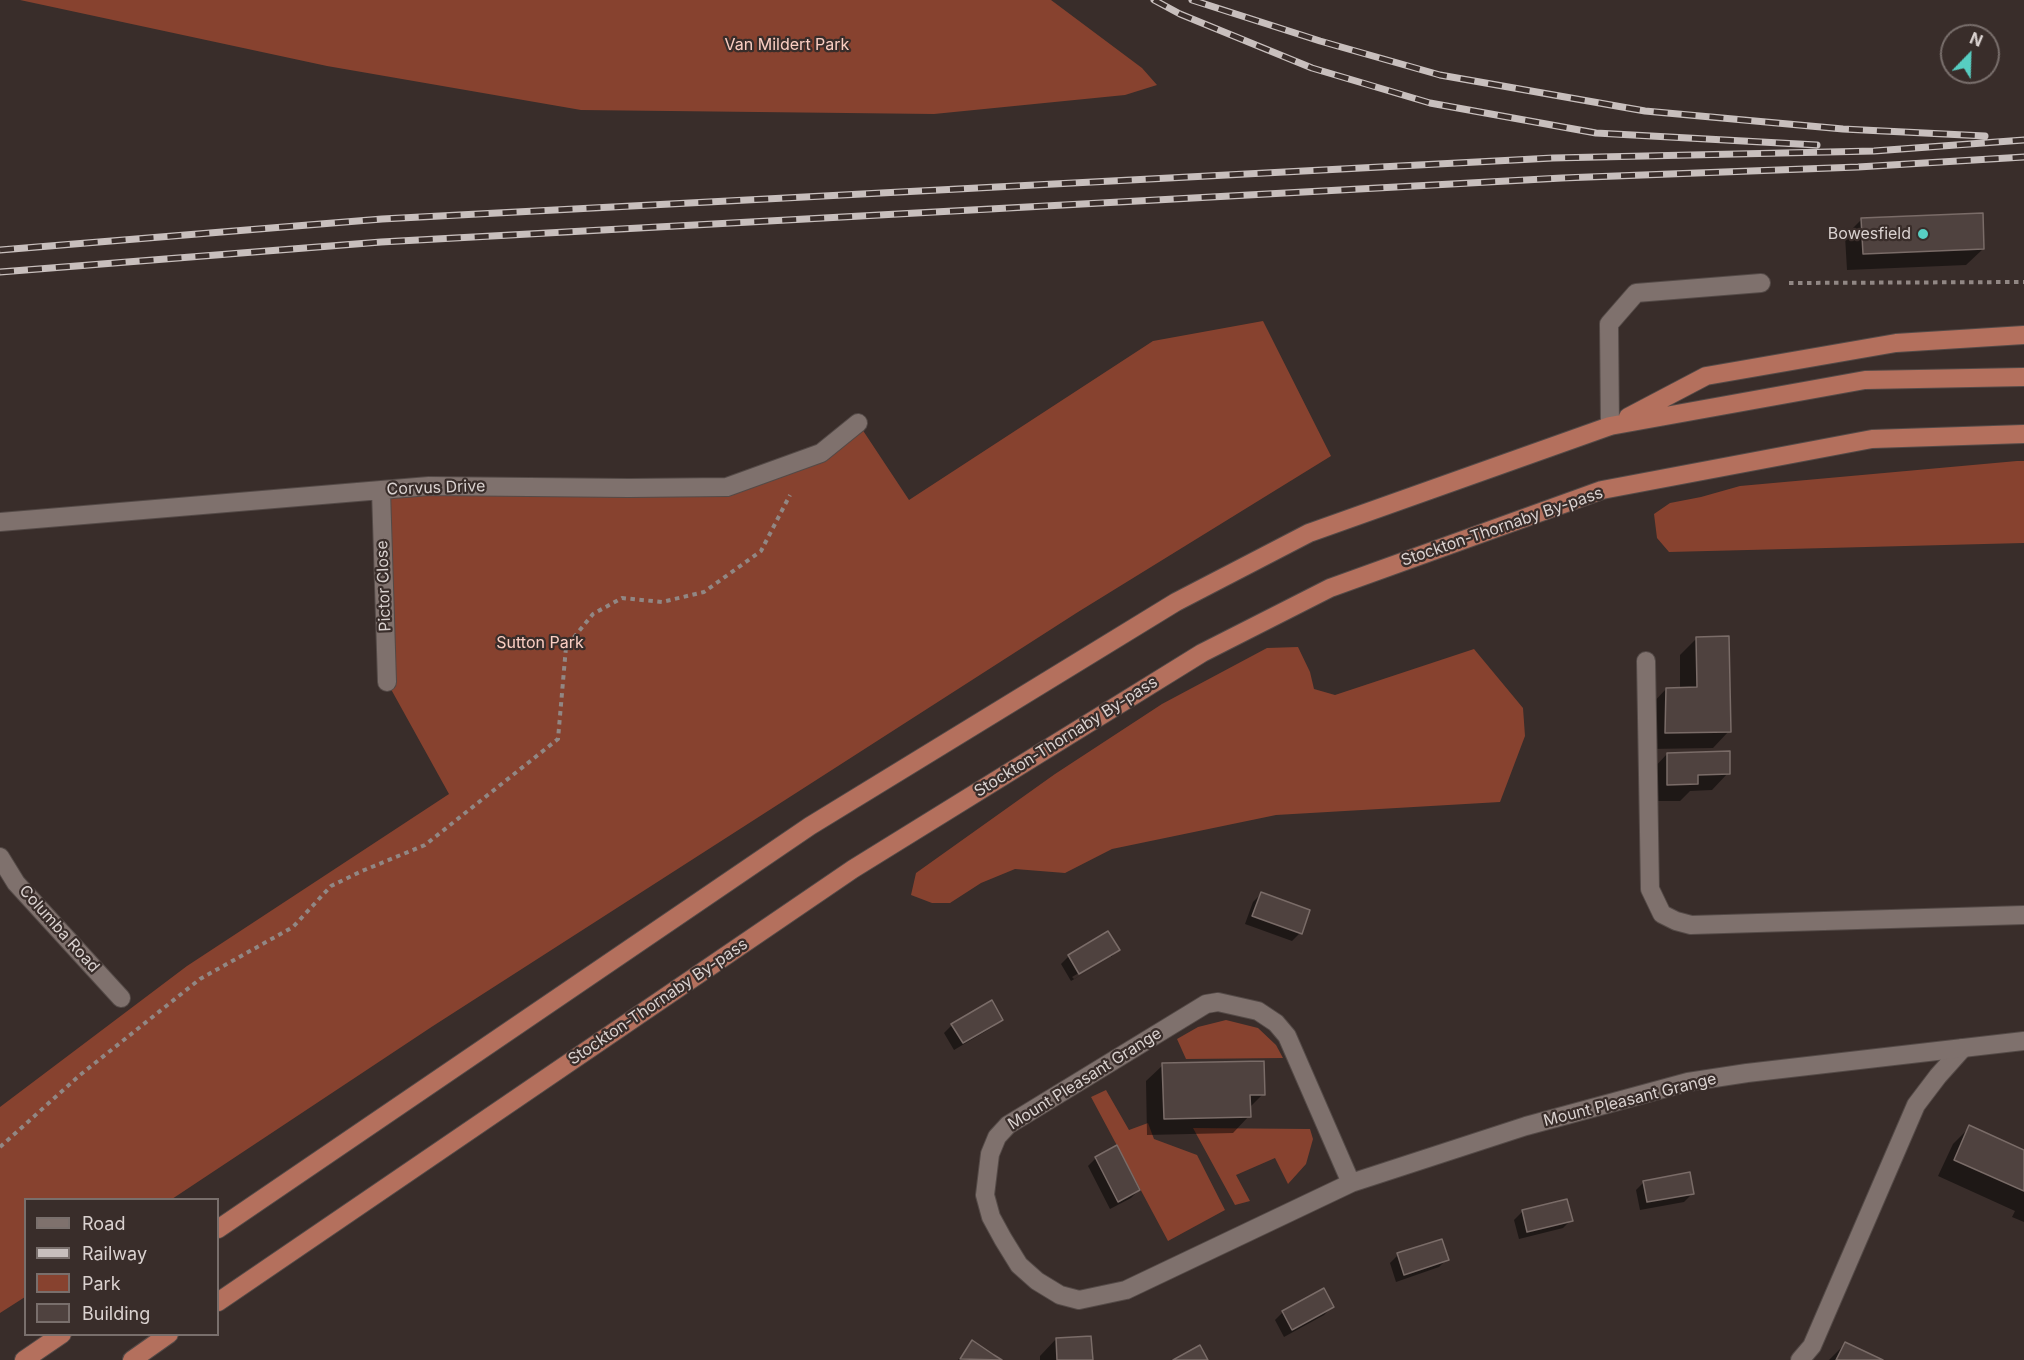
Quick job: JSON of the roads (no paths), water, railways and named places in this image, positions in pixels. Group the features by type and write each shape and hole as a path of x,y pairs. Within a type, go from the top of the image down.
{"highway":[{"path":"219,1228 810,826 1176,602 1309,533 1610,426 1706,376 1896,343 2024,335"},
{"path":"1610,426 1865,380 2024,377"},
{"name":"Stockton-Thornaby By-pass","path":"219,1301 854,869 1202,653 1330,588 1602,490 1872,439 2024,434"},
{"path":"24,1360 60,1336"},
{"path":"132,1360 168,1336"}],"street":[{"path":"1610,426 1609,324 1636,293 1761,283"},
{"name":"Corvus Drive","path":"0,522 429,486 727,487 821,453 858,423"},
{"name":"Pictor Close","path":"381,490 387,682"},
{"path":"1646,661 1650,889 1662,914 1676,921 1691,924 2024,915"},
{"name":"Columba Road","path":"0,857 16,883 121,998"},
{"name":"Mount Pleasant Grange","path":"1351,1183 1287,1036 1276,1023 1258,1011 1218,1002 1206,1004 1008,1125 998,1137 990,1154 985,1195 991,1217 1019,1265 1037,1281 1060,1294 1079,1300 1126,1290 1351,1183 1526,1126 1688,1082 2024,1041"},
{"path":"1800,1360 1812,1346 1916,1105 1962,1048"}],"railway":[{"path":"1154,0 1180,14 1312,68 1430,103 1596,133 1817,145"},
{"path":"1192,0 1320,41 1440,75 1645,111 1843,129 1985,136"},
{"path":"0,250 382,219 1553,158 1874,151 2024,140"},
{"path":"0,272 381,242 1562,178 1858,167 2024,157"}],"place":[{"name":"Bowesfield","path":"1923,234"}],"park label":[{"name":"Van Mildert Park","path":"787,45"},
{"name":"Sutton Park","path":"540,643"}]}
